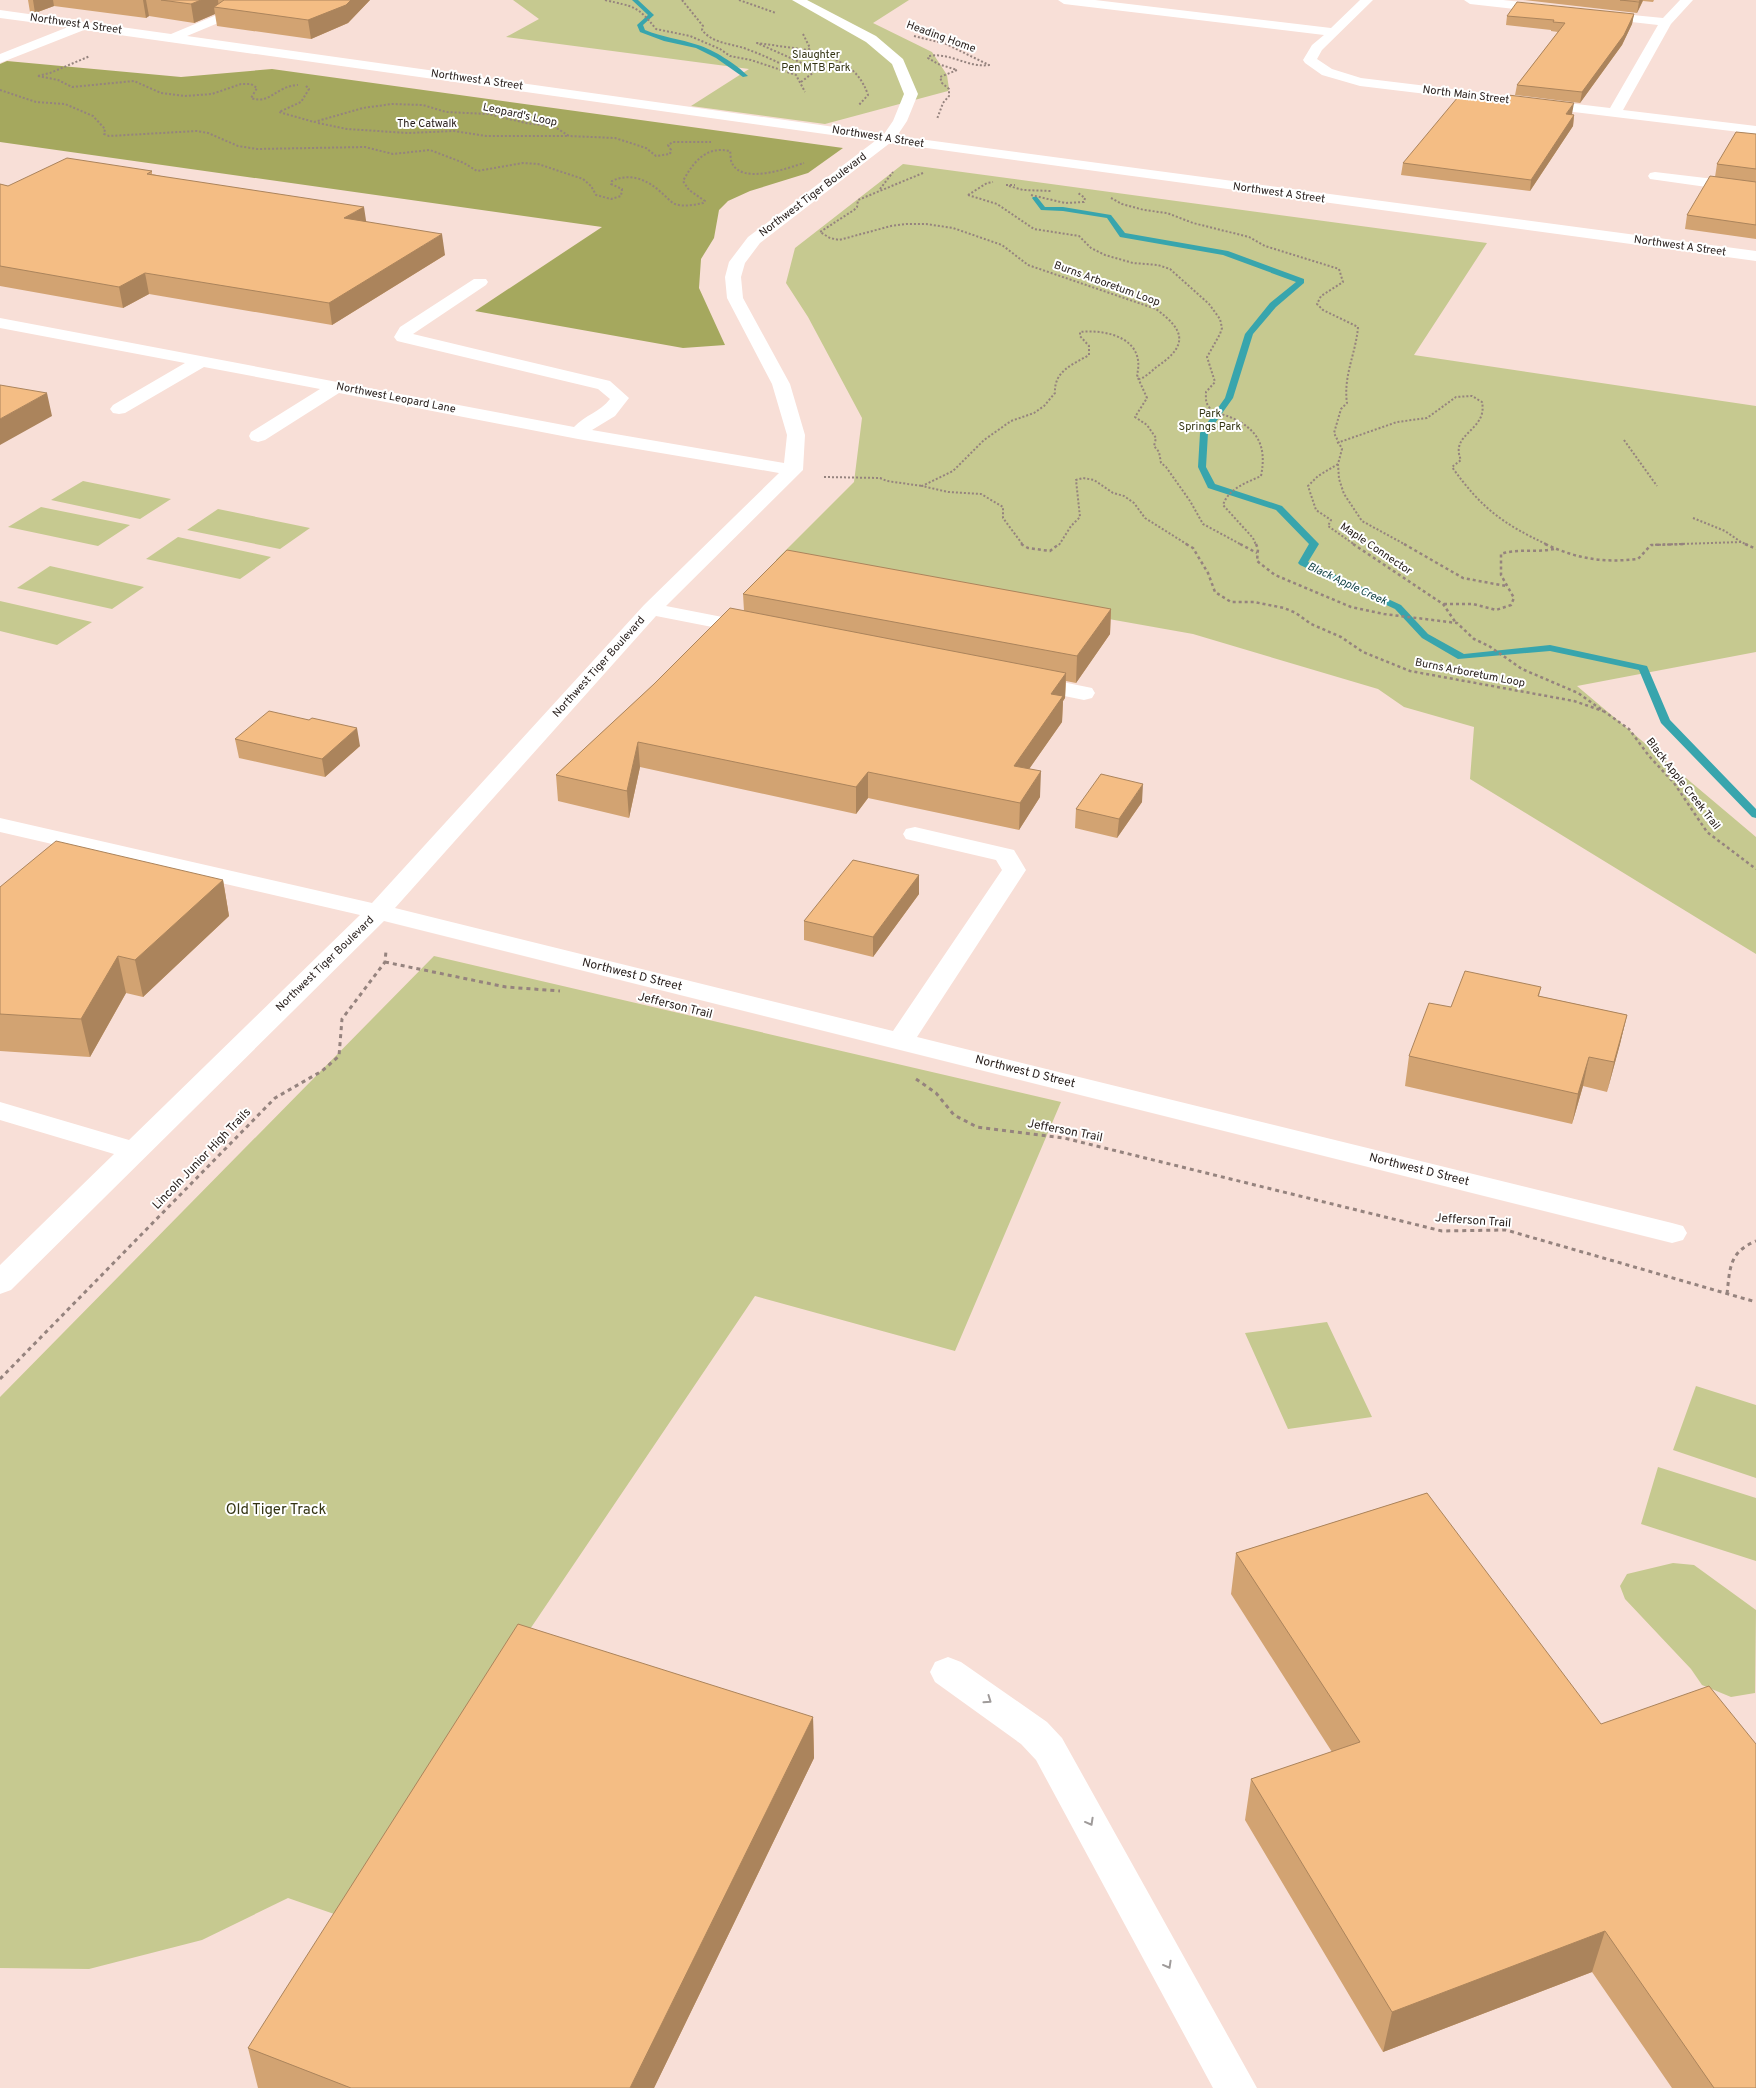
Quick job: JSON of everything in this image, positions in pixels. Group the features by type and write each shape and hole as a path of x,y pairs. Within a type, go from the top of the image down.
{"street":[{"name":"Northwest Tiger Boulevard","path":"0,1283 378,912 651,609 794,470 796,436 781,384 735,298 733,277 737,262 754,240 888,138 900,121 911,94 898,62 871,39 798,0"},
{"path":"1064,0 1333,32 1367,0"},
{"path":"1470,0 1558,10"},
{"path":"1614,113 1666,22 1687,0"},
{"path":"1588,13 1666,22"},
{"name":"Northwest A Street","path":"0,14 1380,206 1756,256"},
{"path":"173,38 219,18"},
{"path":"0,59 83,26"},
{"name":"North Main Street","path":"1333,32 1317,48 1310,60 1327,72 1360,82 1756,130"},
{"path":"1655,176 1756,189"},
{"path":"480,282 406,330 403,337 604,385 620,398 609,412 586,425 578,433"},
{"name":"Northwest Leopard Lane","path":"0,323 578,433 794,470"},
{"path":"119,409 200,362"},
{"path":"258,436 336,387"},
{"path":"651,609 774,633"},
{"path":"1007,678 1084,693"},
{"name":"Northwest D Street","path":"0,825 229,876 378,912 1672,1233"},
{"path":"900,1041 1014,870 1005,855 916,834"},
{"path":"0,1111 135,1151"},
{"path":"948,1672 1034,1733 1049,1749 1236,2088"}],"path":[{"path":"605,0 631,6 642,11 656,29 690,36 720,49 730,56 751,60 796,75 805,92"},
{"path":"682,0 699,19 703,26 702,30 707,36 721,43 748,49 762,56 772,58 790,68 789,72"},
{"path":"738,0 780,14"},
{"path":"802,30 810,48 808,50"},
{"name":"Heading Home","path":"910,34 950,46 989,64 980,66 948,56 929,56 928,58 934,63 957,70 940,77 942,83 949,89 949,96 943,103 937,117 936,121 939,124"},
{"path":"801,82 814,74 814,72 804,64 757,43 808,50 844,62 852,68 866,85 868,95 858,106 855,113"},
{"path":"90,56 50,73 38,76 58,80 72,87 134,81 161,93 185,96 199,96 237,85 251,84 257,88 251,98 260,100 268,99 278,91 289,86 303,85 309,89 308,96 296,106 279,112 314,122"},
{"path":"0,90 36,102 60,102 92,116 104,129 104,134 109,136 197,130 238,146 257,149 365,147 393,154 430,150 477,170 523,163 546,166 583,178 592,186 596,195 604,198 621,196 622,190 611,184 616,178 640,178 677,205 696,205 705,201 685,187 683,180 700,155 709,150 721,149 730,151 729,160 734,168 755,175 775,173 808,162"},
{"name":"Leopard's Loop","path":"314,122 363,108 408,104 423,105 450,113 488,114 526,124 554,127 570,136 615,138 646,148 656,156 670,154 671,150 668,145 671,142 701,144 713,141"},
{"name":"The Catwalk","path":"314,122 347,129 408,133 454,131 486,136 570,136"},
{"name":"Burns Arboretum Loop","path":"926,172 889,188 880,189 858,200 857,207 852,212 820,232 830,238 839,240 891,226 906,224 926,224 954,228 966,234 1002,245 1028,265 1156,309 1172,321 1178,332 1179,344 1169,360 1143,378 1138,378"},
{"path":"1055,191 1023,190 987,182 968,195 997,204 1034,229 1078,236 1092,248 1117,260 1158,265 1170,269 1209,304 1220,319 1222,328 1207,357 1215,382 1206,392 1206,403 1212,410 1229,417 1256,433 1261,441 1264,463 1261,476 1230,492 1223,505 1253,538 1258,549 1258,561 1275,575 1351,607 1384,614 1456,623"},
{"path":"1006,185 1024,186"},
{"path":"1031,195 1065,203 1084,202 1085,198 1082,195 1073,192"},
{"path":"1110,198 1122,204 1144,210 1167,213 1193,223 1249,237 1252,241 1274,249 1327,263 1338,269 1343,282 1321,296 1318,304 1322,310 1358,327 1351,364 1345,374 1344,390 1347,403 1341,409 1334,433 1337,443 1342,449 1338,464 1344,494 1362,521 1399,541 1444,570 1464,578 1506,586"},
{"path":"817,477 880,478 887,481 922,486 953,471 984,440 1011,421 1034,413 1044,406 1055,393 1054,384 1056,377 1064,369 1089,355 1089,346 1080,336 1080,332 1095,330 1106,332 1132,346 1139,359 1138,378 1147,398 1135,416 1147,425 1156,438 1154,446 1160,452 1161,463 1166,467 1180,490 1190,501 1203,524 1257,553"},
{"path":"1337,443 1397,422 1427,418 1451,399 1472,396 1482,402 1483,407 1476,427 1466,432 1462,437 1458,456 1461,460 1452,467 1466,487 1494,515 1554,549 1583,558 1611,562 1638,559 1651,545 1741,542"},
{"path":"1624,440 1657,486"},
{"name":"Maple Connector","path":"1338,464 1318,476 1308,486 1316,510 1331,520 1328,526 1332,530 1443,604 1456,623"},
{"name":"Burns Arboretum Loop","path":"922,486 948,492 982,494 1002,507 1004,510 1002,518 1021,544 1028,548 1050,551 1058,546 1071,526 1080,517 1080,508 1075,493 1076,480 1083,478 1094,480 1113,493 1134,503 1145,518 1193,548 1208,573 1216,592 1222,598 1231,602 1254,602 1284,608 1296,613 1311,624 1341,637 1362,652 1410,671 1574,701 1603,711"},
{"path":"1694,518 1725,531 1756,549"},
{"path":"1443,604 1473,604 1496,610 1510,604 1514,598 1498,569 1503,552 1542,552 1554,549"},
{"name":"Black Apple Creek Trail","path":"1456,623 1474,639 1489,646 1522,669 1578,693 1629,728 1649,756 1674,783 1707,832 1756,869"},
{"path":"387,943 385,962 506,987 565,991"},
{"name":"Lincoln Junior High Trails","path":"0,1379 275,1098 322,1071 339,1056 342,1019 385,962"},
{"name":"Jefferson Trail","path":"910,1075 936,1093 954,1115 977,1127 1064,1138 1442,1231 1506,1230 1756,1302"},
{"path":"1727,1294 1732,1258 1743,1245 1756,1241"}],"green space":[{"name":"Slaughter Pen MTB Park","path":"513,0 909,0 873,23 932,52 947,75 949,89 948,91 825,124 691,106 749,69 506,37 539,19"},
{"path":"7,61 181,77 272,69 843,148 808,173 750,191 728,201 719,210 714,238 701,259 699,288 725,345 683,348 475,311 602,227 0,142 0,64"},
{"name":"Park Springs Park","path":"903,164 1487,243 1414,355 1756,406 1756,652 1577,686 1756,837 1756,954 1470,779 1474,727 1404,707 1378,689 1193,634 776,560 854,482 862,418 808,317 786,283 795,248"},
{"path":"83,481 171,499 140,519 51,500"},
{"path":"41,507 130,525 98,546 8,527"},
{"path":"218,509 310,528 280,549 187,530"},
{"path":"178,537 271,557 240,579 146,559"},
{"path":"50,566 144,587 112,609 17,588"},
{"path":"0,601 92,622 57,645 0,631"},
{"name":"Old Tiger Track","path":"434,956 1061,1102 955,1351 755,1296 337,1915 288,1898 202,1940 89,1969 0,1968 0,1397"},
{"path":"1327,1322 1372,1417 1288,1429 1245,1333"},
{"path":"1696,1386 1756,1405 1756,1478 1673,1450"},
{"path":"1658,1467 1756,1498 1756,1561 1641,1524"},
{"path":"1673,1563 1694,1565 1756,1610 1755,1693 1731,1697 1702,1685 1691,1669 1625,1599 1620,1586 1627,1574"}],"building":[{"path":"161,0 201,0 191,4"},
{"path":"224,0 351,0 346,5 308,20 214,7"},
{"path":"1620,0 1640,0 1639,2"},
{"path":"1517,2 1634,14 1624,35 1582,92 1517,85 1565,23 1553,22 1554,20 1507,16"},
{"path":"1508,95 1574,103 1566,114 1574,115 1531,180 1403,163 1458,97 1502,102"},
{"path":"1736,132 1756,134 1756,169 1717,164"},
{"path":"67,158 152,171 147,174 364,207 344,218 442,234 329,303 145,273 119,287 0,266 0,184 8,186"},
{"path":"1710,176 1756,182 1756,225 1687,215"},
{"path":"0,385 47,393 0,419"},
{"path":"787,550 1111,609 1077,656 743,594"},
{"path":"730,608 1066,673 1051,694 1063,696 1014,766 1041,771 1020,803 868,772 856,787 638,742 627,791 556,775 654,684"},
{"path":"269,711 357,728 322,759 235,739"},
{"path":"1101,774 1143,784 1119,819 1076,809"},
{"path":"56,841 223,880 135,960 118,956 81,1019 0,1014 0,887"},
{"path":"853,860 919,875 873,937 804,921"},
{"path":"1465,971 1541,987 1538,996 1627,1015 1614,1062 1589,1057 1578,1094 1409,1056 1429,1003 1451,1007"},
{"path":"1427,1493 1601,1724 1709,1686 1756,1744 1756,2088 1714,2088 1605,1931 1392,2012 1251,1779 1360,1742 1236,1553"},
{"path":"518,1624 813,1717 630,2088 351,2088 248,2048"}],"waterway":[{"name":"Black Apple Creek","path":"635,0 651,15 640,25 642,31 666,40 698,47 718,57 745,76"},
{"name":"Black Apple Creek","path":"1035,198 1043,209 1063,209 1109,216 1123,235 1225,253 1301,281 1273,305 1249,334 1229,398 1204,433 1202,467 1211,486 1279,508 1314,544 1303,563 1398,607 1425,636 1462,657 1550,648 1643,668 1665,721 1756,815"}]}
